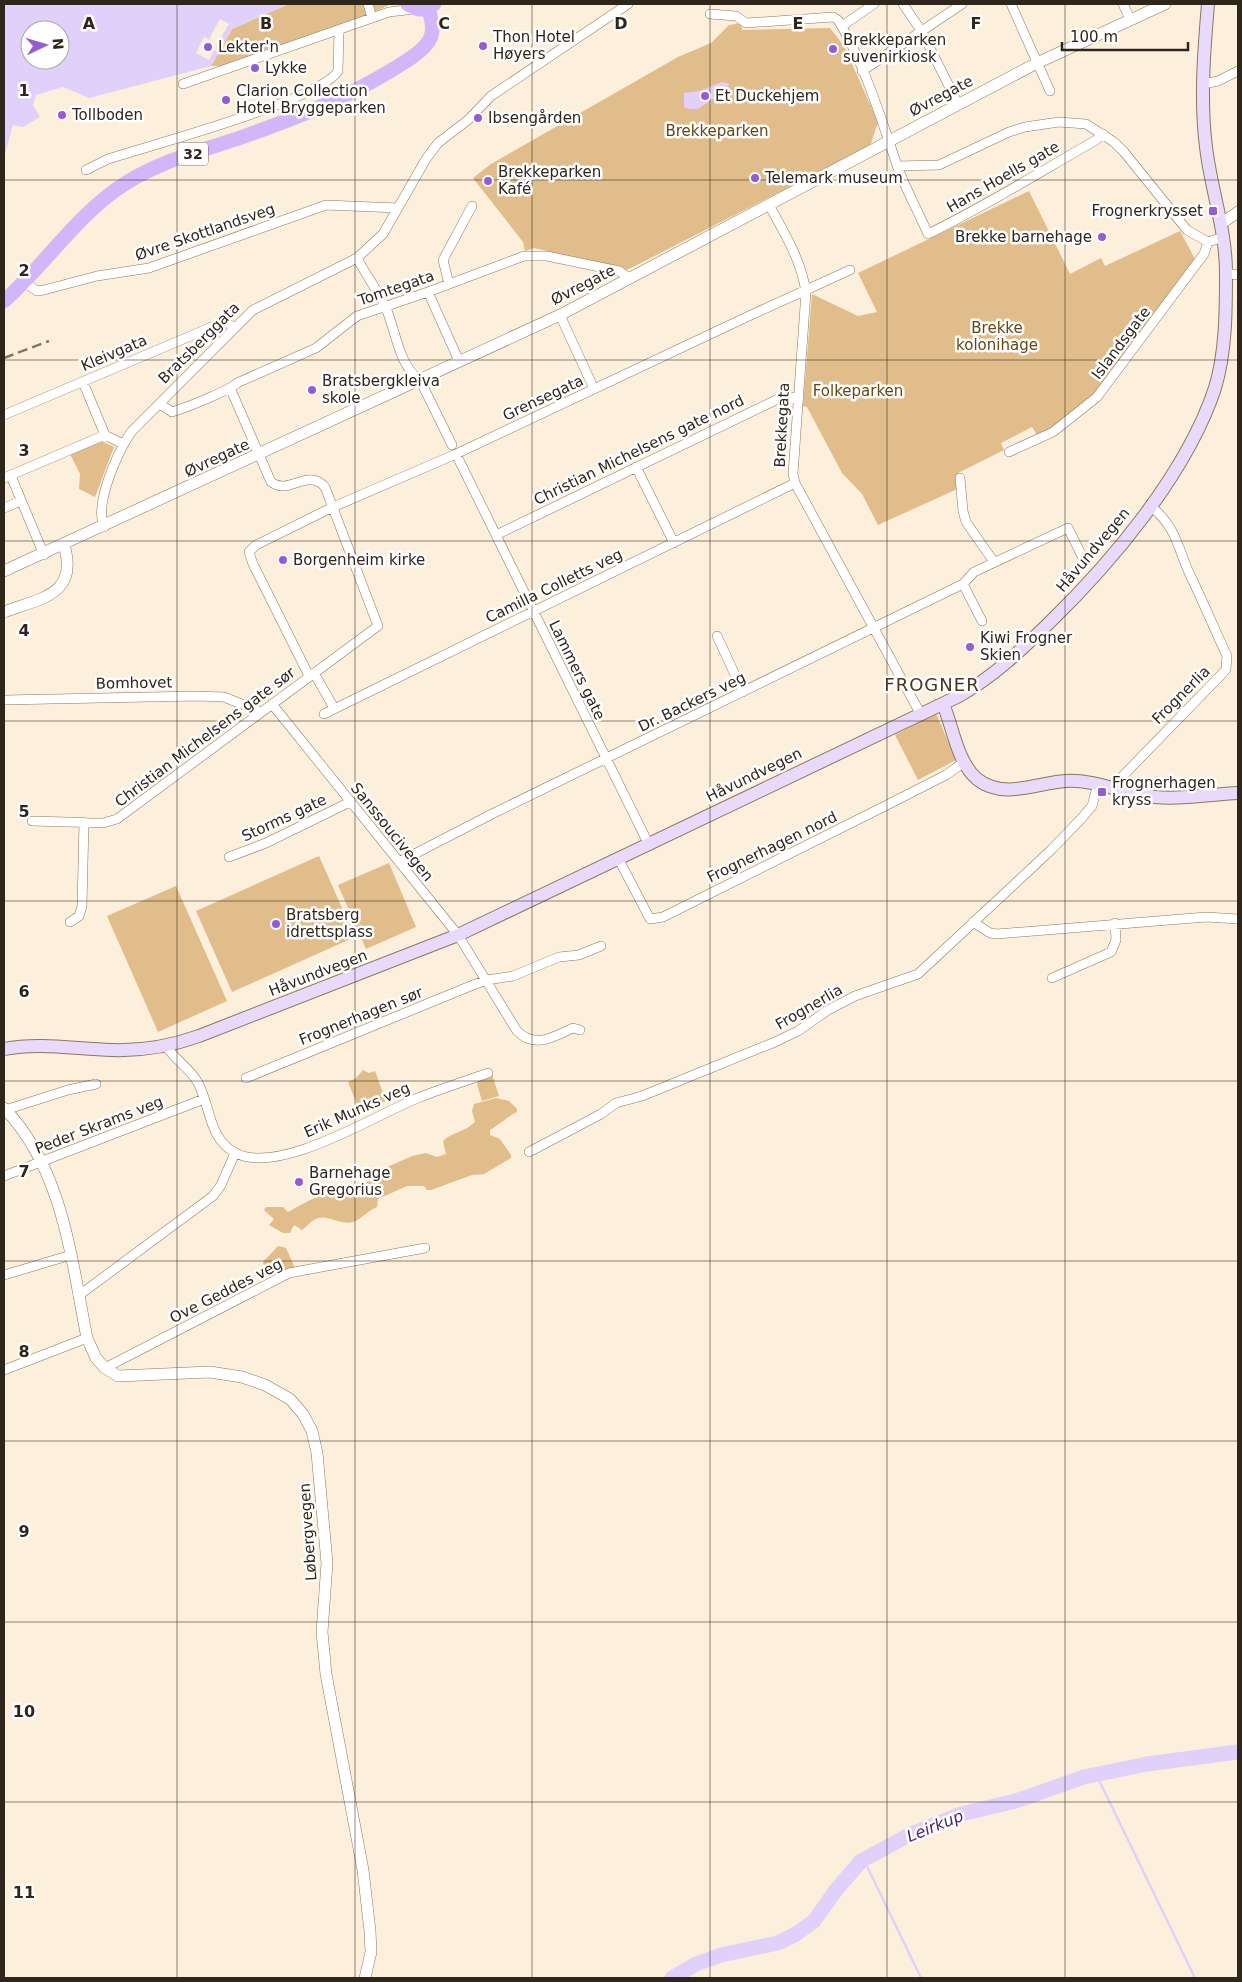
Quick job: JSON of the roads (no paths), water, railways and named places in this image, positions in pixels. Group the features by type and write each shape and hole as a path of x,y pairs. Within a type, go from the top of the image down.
{"main road":[{"name":"Håvundvegen","path":"4,1049 45,1045 121,1050 166,1046 199,1036 458,935 920,713 943,704 990,678 1093,580 1151,506 1191,441 1215,388 1232,274 1205,146 1203,84 1208,4"},
{"name":"32","path":"4,301 87,214 127,183 163,164 318,109 365,86 414,55 426,45 431,34 432,21 421,6"},
{"path":"943,704 964,762 978,779 995,788 1016,789 1066,781 1098,784 1156,797 1238,792"}],"street":[{"path":"368,4 372,18"},
{"path":"390,12 396,4"},
{"name":"Bratsberggata","path":"104,527 100,513 101,503 123,444 132,432 234,328 259,306 357,258 384,234 426,160 444,138 468,120 491,96 628,4"},
{"path":"710,14 736,16 746,23 833,17 842,26 874,4"},
{"path":"903,4 922,32 958,104"},
{"path":"862,72 962,4"},
{"path":"1010,4 1050,91"},
{"path":"1123,4 1130,19"},
{"name":"Øvregate","path":"4,571 44,555 560,314 769,206 1037,62 1164,4"},
{"path":"183,84 390,12 421,6"},
{"name":"Hans Hoells gate","path":"842,26 890,140 897,166 928,234 1003,196 1028,178 1096,140 1103,134"},
{"path":"86,170 108,159 265,110 326,83 338,70 339,31"},
{"path":"1203,84 1238,71"},
{"path":"897,166 939,166 1009,132 1040,124 1080,123 1103,134 1124,152 1187,230 1208,242 1224,237"},
{"name":"Øvre Skottlandsveg","path":"24,282 37,291 97,276 149,268 326,205 398,208"},
{"path":"448,284 443,260 472,206"},
{"name":"Brekkegata","path":"769,206 798,259 803,273 806,292 792,464 795,483 920,713"},
{"path":"1222,223 1238,212"},
{"name":"Islandsgate","path":"1009,452 1053,432 1101,392 1204,254 1208,242"},
{"name":"Tomtegata","path":"160,404 172,412 219,392 231,390 238,383 324,343 357,316 524,256 533,255 619,271 629,278"},
{"path":"357,258 385,306 396,332 403,360 412,375 420,380 452,445"},
{"name":"Grensegata","path":"312,675 249,552 256,545 332,507 456,454 850,270"},
{"path":"428,292 459,362"},
{"path":"560,314 594,389"},
{"name":"Kleivgata","path":"4,415 221,322 234,328"},
{"path":"83,382 106,435 123,444"},
{"path":"231,390 271,482 283,487 311,479 319,481 325,487 332,507"},
{"name":"Christian Michelsens gate nord","path":"496,535 776,400 797,398"},
{"path":"8,476 106,435"},
{"name":"Lammers gate","path":"456,454 648,843"},
{"path":"4,466 44,555"},
{"path":"636,467 674,543"},
{"path":"960,478 966,522 994,562"},
{"name":"Camilla Colletts veg","path":"324,714 795,483"},
{"path":"4,508 21,501"},
{"name":"Frognerlia","path":"1112,787 1221,675 1228,663 1227,656 1205,603 1191,578 1176,536 1161,515 1151,506"},
{"name":"Christian Michelsens gate sør","path":"32,821 103,823 117,819 378,626 332,507"},
{"name":"Dr. Backers veg","path":"399,862 492,814 963,584 974,572 1068,528 1085,562"},
{"path":"4,612 51,594 62,586 67,577 69,565 64,545"},
{"path":"963,584 982,621"},
{"path":"718,636 743,692"},
{"path":"312,675 334,708"},
{"name":"Bomhovet","path":"4,700 224,697 261,712"},
{"name":"Sanssoucivegen","path":"272,704 458,935 517,1031 529,1041 543,1041 573,1028 580,1030"},
{"name":"Frognerhagen nord","path":"618,858 650,919 662,917 946,775 964,762"},
{"name":"Frognerlia","path":"528,1152 601,1114 616,1103 642,1096 775,1042 798,1031 828,1010 855,996 918,974 1050,851 1081,819 1092,806 1098,784"},
{"name":"Storms gate","path":"229,857 266,843 350,802"},
{"path":"70,922 80,916 82,906 84,822"},
{"path":"973,922 990,933 997,934 1206,917 1238,919"},
{"path":"1052,978 1110,952 1116,940 1114,924"},
{"path":"487,980 513,976 559,957 579,955 601,946"},
{"name":"Frognerhagen sør","path":"246,1078 487,980"},
{"path":"78,1296 213,1196 221,1185 235,1153 219,1139 213,1128 198,1083 174,1058 166,1046"},
{"name":"Erik Munks veg","path":"235,1153 255,1158 299,1151 325,1142 415,1099 488,1073"},
{"path":"96,1084 68,1090 5,1109 41,1161 59,1204 87,1338 96,1358 106,1368"},
{"name":"Peder Skrams veg","path":"4,1176 204,1099"},
{"name":"Ove Geddes veg","path":"106,1368 289,1273 425,1248"},
{"path":"4,1276 71,1255"},
{"path":"4,1370 87,1338"},
{"name":"Løbergvegen","path":"106,1368 124,1377 193,1371 226,1374 250,1380 279,1392 290,1400 303,1414 312,1431 317,1453 327,1563 322,1632 326,1674 363,1870 370,1930 371,1952 365,1978"}],"waterway":[{"name":"Leirkup","path":"672,1978 696,1964 721,1955 778,1943 796,1934 814,1921 836,1890 861,1861 909,1835 961,1814 1016,1801 1084,1777 1147,1764 1238,1752"},
{"path":"1096,1774 1195,1978"},
{"path":"864,1860 921,1978"}],"railway":[{"path":"4,358 49,341"}],"place":[{"name":"Thon Hotel Høyers","path":"483,46"},
{"name":"Lekter'n","path":"208,47"},
{"name":"Brekkeparken suvenirkiosk","path":"833,49"},
{"name":"Lykke","path":"255,68"},
{"name":"Et Duckehjem","path":"705,96"},
{"name":"Clarion Collection Hotel Bryggeparken","path":"226,100"},
{"name":"Tollboden","path":"62,115"},
{"name":"Ibsengården","path":"478,118"},
{"name":"Telemark museum","path":"755,178"},
{"name":"Brekkeparken Kafé","path":"488,181"},
{"name":"Frognerkrysset","path":"1213,211"},
{"name":"Brekke barnehage","path":"1102,237"},
{"name":"Bratsbergkleiva skole","path":"312,390"},
{"name":"Borgenheim kirke","path":"283,560"},
{"name":"Kiwi Frogner Skien","path":"970,647"},
{"name":"Frognerhagen kryss","path":"1102,792"},
{"name":"Bratsberg idrettsplass","path":"276,924"},
{"name":"Barnehage Gregorius","path":"299,1182"}],"district":[{"name":"FROGNER","path":"932,684"}],"park label":[{"name":"Brekkeparken","path":"717,131"},
{"name":"Brekke kolonihage","path":"997,336"},
{"name":"Folkeparken","path":"858,391"}]}
